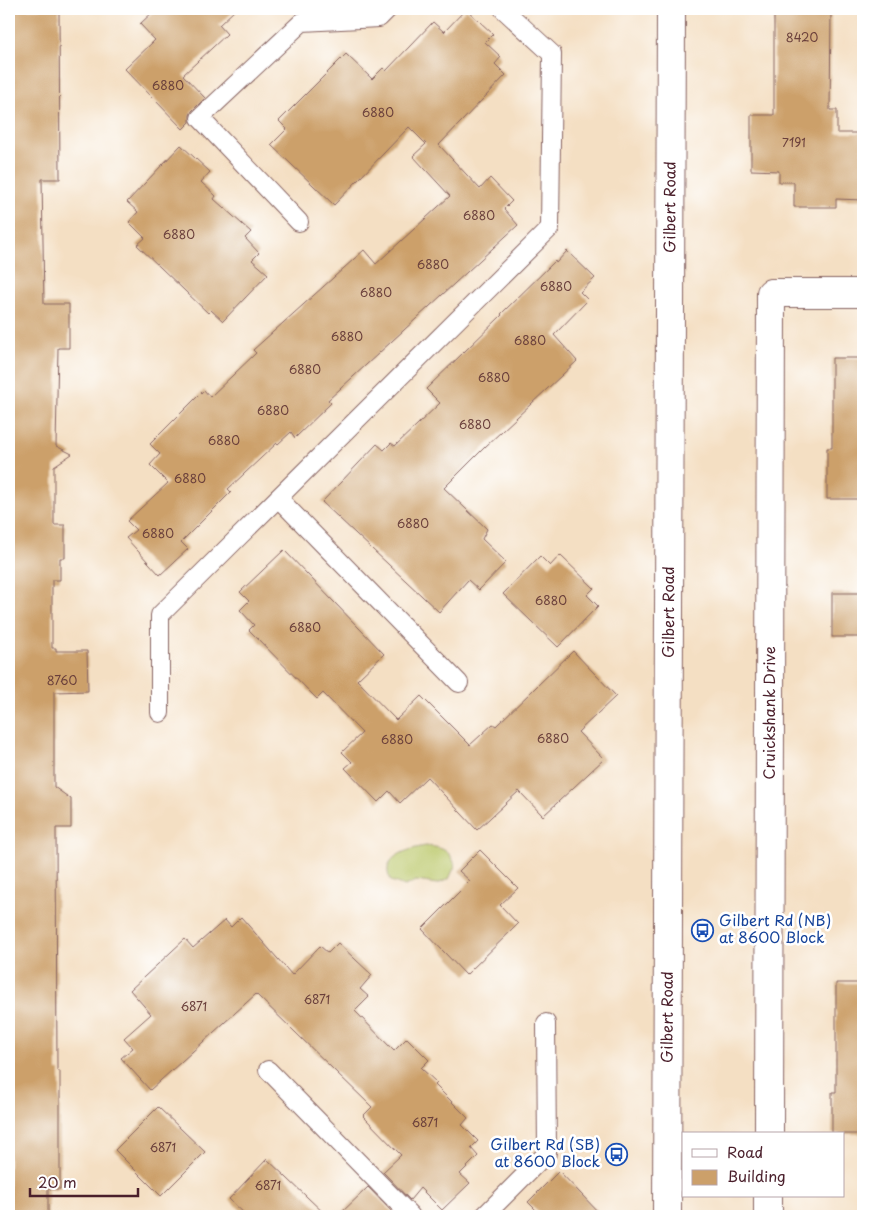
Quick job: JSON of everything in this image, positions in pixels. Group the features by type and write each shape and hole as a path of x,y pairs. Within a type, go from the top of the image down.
{"main road":[{"name":"Gilbert Road","path":"667,1216 671,9"},
{"name":"Cruickshank Drive","path":"769,1132 771,293 863,293"},
{"path":"768,1198 768,1216"}],"lane":[{"path":"299,222 200,118 302,22 379,18 388,9"},
{"path":"160,713 160,615 550,228 552,54 503,9"},
{"path":"278,498 459,683"},
{"path":"484,1216 547,1153 546,1023"},
{"path":"268,1070 411,1216"}],"green space":[{"path":"426,846 445,850 451,856 455,866 449,879 437,884 416,881 405,886 391,881 388,866 392,860 411,849"}],"building":[{"path":"9,9 59,9 60,179 42,179 44,304 69,304 69,348 58,348 56,446 72,454 54,466 54,525 65,525 65,558 60,558 60,580 52,580 52,648 56,648 56,651 87,651 88,691 54,692 54,787 71,799 71,828 56,828 57,1071 60,1071 60,1189 48,1189 48,1216 9,1216"},
{"path":"156,9 236,9 219,25 227,34 183,75 205,98 192,111 190,122 183,129 125,69 155,40 140,24"},
{"path":"466,9 493,34 485,42 501,57 495,64 506,75 439,145 480,189 490,178 512,201 504,209 518,225 328,400 331,403 295,438 291,432 228,489 231,492 181,542 188,549 160,575 126,538 136,530 127,521 168,483 150,465 160,454 150,444 204,390 210,397 256,353 253,350 364,250 376,264 450,196 413,156 426,144 409,127 334,205 271,145 287,129 279,121 346,54 372,79 383,68 386,71 433,22 444,32"},
{"path":"774,9 831,9 830,110 837,110 837,133 863,133 863,200 836,199 836,207 794,207 794,182 779,182 779,171 751,170 751,115 774,115"},
{"path":"181,145 210,172 201,182 216,196 214,199 251,232 245,238 259,253 252,260 268,274 223,321 211,310 208,313 137,245 145,238 129,222 138,212 127,202"},
{"path":"567,251 595,278 580,292 588,300 554,335 577,361 444,488 487,529 482,539 506,562 479,590 468,580 439,612 322,502 377,444 384,450 391,443 395,446 440,403 426,389"},
{"path":"832,358 863,358 863,499 827,499 827,448 832,448"},
{"path":"284,550 384,654 357,680 396,720 421,696 470,745 493,724 496,726 573,651 616,696 578,732 604,759 543,816 519,791 477,830 427,777 400,803 389,791 378,802 345,768 352,762 342,752 362,733 323,693 317,699 249,630 254,625 240,610 249,601 240,592"},
{"path":"560,555 594,588 587,595 598,606 558,647 503,594 540,556 550,566"},
{"path":"832,593 863,593 863,637 832,637"},
{"path":"480,850 518,888 500,905 518,924 466,975 422,929 470,881 459,871"},
{"path":"241,917 292,975 320,946 328,953 338,943 372,975 360,989 369,997 355,1011 394,1051 407,1038 429,1060 421,1068 468,1118 462,1125 478,1141 471,1148 478,1156 460,1174 470,1183 442,1210 420,1188 410,1200 383,1172 401,1155 363,1116 372,1107 256,994 150,1090 121,1058 133,1048 124,1038 151,1014 130,990 185,939 193,948 225,920 231,927"},
{"path":"836,983 863,983 863,1134 832,1132 832,1092 836,1092"},
{"path":"158,1107 205,1152 161,1196 115,1150"},
{"path":"267,1159 327,1216 247,1216 229,1199"},
{"path":"559,1171 602,1216 542,1216 528,1202"},
{"path":"368,1187 394,1216 338,1216"}],"place":[{"name":"Gilbert Rd (NB) at 8600 Block","path":"703,930"},
{"name":"Gilbert Rd (SB) at 8600 Block","path":"616,1154"}]}
